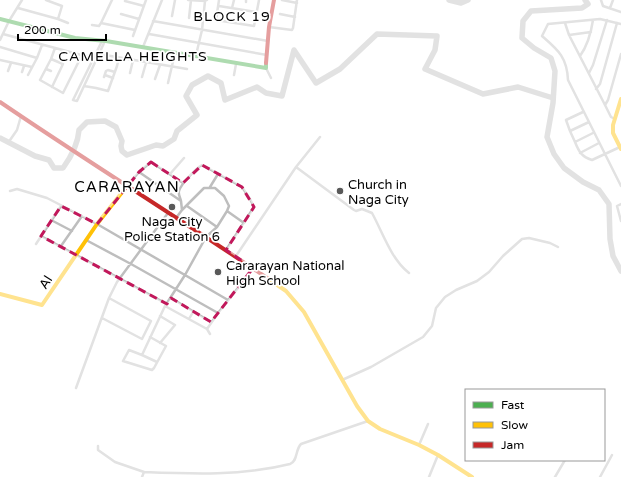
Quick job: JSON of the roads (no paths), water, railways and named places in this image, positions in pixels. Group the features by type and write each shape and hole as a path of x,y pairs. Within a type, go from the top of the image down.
{"main road":[{"path":"0,19 75,38 175,52 236,64 266,68 269,27 274,0"},
{"path":"620,148 613,133 615,119 619,112 621,99"},
{"path":"0,102 70,150 236,256 286,291 304,312 357,406 368,421 380,429 419,445 438,455 466,475 472,477"},
{"path":"76,254 127,186"},
{"name":"Al","path":"0,294 42,305 76,254"}],"street":[{"path":"0,40 9,21 22,0"},
{"path":"46,0 62,6 58,18"},
{"path":"92,25 99,26 102,23 112,0"},
{"path":"133,36 146,0"},
{"path":"143,47 162,0"},
{"path":"172,16 175,0"},
{"path":"188,0 206,1 202,30 196,56"},
{"path":"189,18 191,0"},
{"path":"219,0 216,20 254,26 259,0"},
{"path":"232,8 234,0"},
{"path":"269,27 292,30 293,28 297,1 282,0"},
{"path":"601,0 604,6 621,12"},
{"path":"610,8 613,0"},
{"path":"125,2 144,6"},
{"path":"219,6 256,12"},
{"path":"18,8 58,18 68,23"},
{"path":"121,14 139,19"},
{"path":"280,14 295,17"},
{"path":"580,56 585,49 591,32 593,20"},
{"path":"589,73 593,65 607,20"},
{"path":"621,24 607,20 548,24 542,36 557,49 562,57 568,71 568,80 593,133 606,153 621,186"},
{"path":"153,21 268,41"},
{"path":"102,23 135,30"},
{"path":"565,23 569,35 596,89 611,116 615,119"},
{"path":"596,89 600,84 617,23"},
{"path":"569,35 591,32"},
{"path":"3,34 85,56"},
{"path":"149,34 267,55"},
{"path":"82,85 77,100 73,100 104,41"},
{"path":"28,75 42,45"},
{"path":"0,47 37,58"},
{"path":"55,48 40,80 63,93 82,55"},
{"path":"168,83 175,52"},
{"path":"98,53 119,58 187,69"},
{"path":"605,105 608,100 621,54"},
{"path":"82,85 108,91 119,58"},
{"path":"51,59 63,64 52,87"},
{"path":"0,60 32,67"},
{"path":"130,73 133,60"},
{"path":"142,77 146,62"},
{"path":"8,71 12,63"},
{"path":"234,75 236,64"},
{"path":"155,79 160,65"},
{"path":"22,72 24,66"},
{"path":"266,68 271,78"},
{"path":"46,69 51,71"},
{"path":"113,78 104,76 108,70 115,72"},
{"path":"583,112 566,120 580,153 585,158 592,160 620,148"},
{"path":"8,143 12,139 21,116"},
{"path":"570,131 589,122"},
{"path":"575,142 593,133"},
{"path":"236,256 296,167 320,137"},
{"path":"580,153 599,143"},
{"path":"170,174 184,158"},
{"path":"127,186 139,172 151,162 183,183"},
{"path":"182,210 179,192 183,183 202,165 242,188 250,198 254,207 226,250"},
{"path":"296,167 354,210 362,209 372,213 402,267 410,273"},
{"path":"139,172 181,200"},
{"path":"210,187 218,174"},
{"path":"142,354 166,305 206,237 217,227 229,206 224,196 215,188 204,188 176,218"},
{"path":"10,191 18,189 47,198 97,224 228,300"},
{"path":"621,204 617,206 621,221"},
{"path":"36,244 61,206"},
{"path":"187,206 217,227"},
{"path":"227,211 244,223"},
{"path":"76,388 109,298 120,278 168,213"},
{"path":"62,246 82,216"},
{"path":"51,220 72,231"},
{"path":"41,236 120,278 207,329 210,334"},
{"path":"342,380 371,367 423,337 432,326 436,308 445,297 456,290 477,281 489,272 503,256 522,239 529,238 550,243 558,247"},
{"path":"86,240 218,313"},
{"path":"207,329 253,268"},
{"path":"102,318 142,340 151,321 109,298"},
{"path":"171,298 211,322"},
{"path":"189,319 193,312"},
{"path":"160,316 175,325 160,343"},
{"path":"150,337 166,346 157,362 152,370 123,361 128,350 142,354 157,362"},
{"path":"98,446 98,450 115,462 144,472 191,476 236,472 290,464 295,460 298,446 301,444 368,421"},
{"path":"419,445 428,424"},
{"path":"429,477 438,455"},
{"path":"600,477 612,456"},
{"path":"555,477 564,461"},
{"path":"142,477 144,472"}],"waterway":[{"path":"449,0 461,3 468,0"},
{"path":"585,0 588,4 582,8 531,11 523,21 522,38 534,48 551,58 555,71 553,103 547,137 554,154 564,168 583,182 599,190 609,204 610,239 613,256 621,271"},
{"path":"0,138 35,156 49,160 54,168 63,168 74,150 79,130 87,122 105,121 116,127 122,141 122,151 127,155 156,145 163,146 174,139 177,131 197,115 186,96 192,85 208,76 221,83 225,100 257,87 266,93 282,96 294,50 316,83 340,69 377,34 437,36 435,50 425,69 483,94 518,87 553,98"}],"place":[{"name":"Church in Naga City","path":"340,191"},
{"name":"Naga City Police Station 6","path":"172,207"},
{"name":"Cararayan National High School","path":"218,272"}],"district":[{"name":"BLOCK 19","path":"232,16"},
{"name":"CAMELLA HEIGHTS","path":"133,56"},
{"name":"CARARAYAN","path":"127,187"}]}
